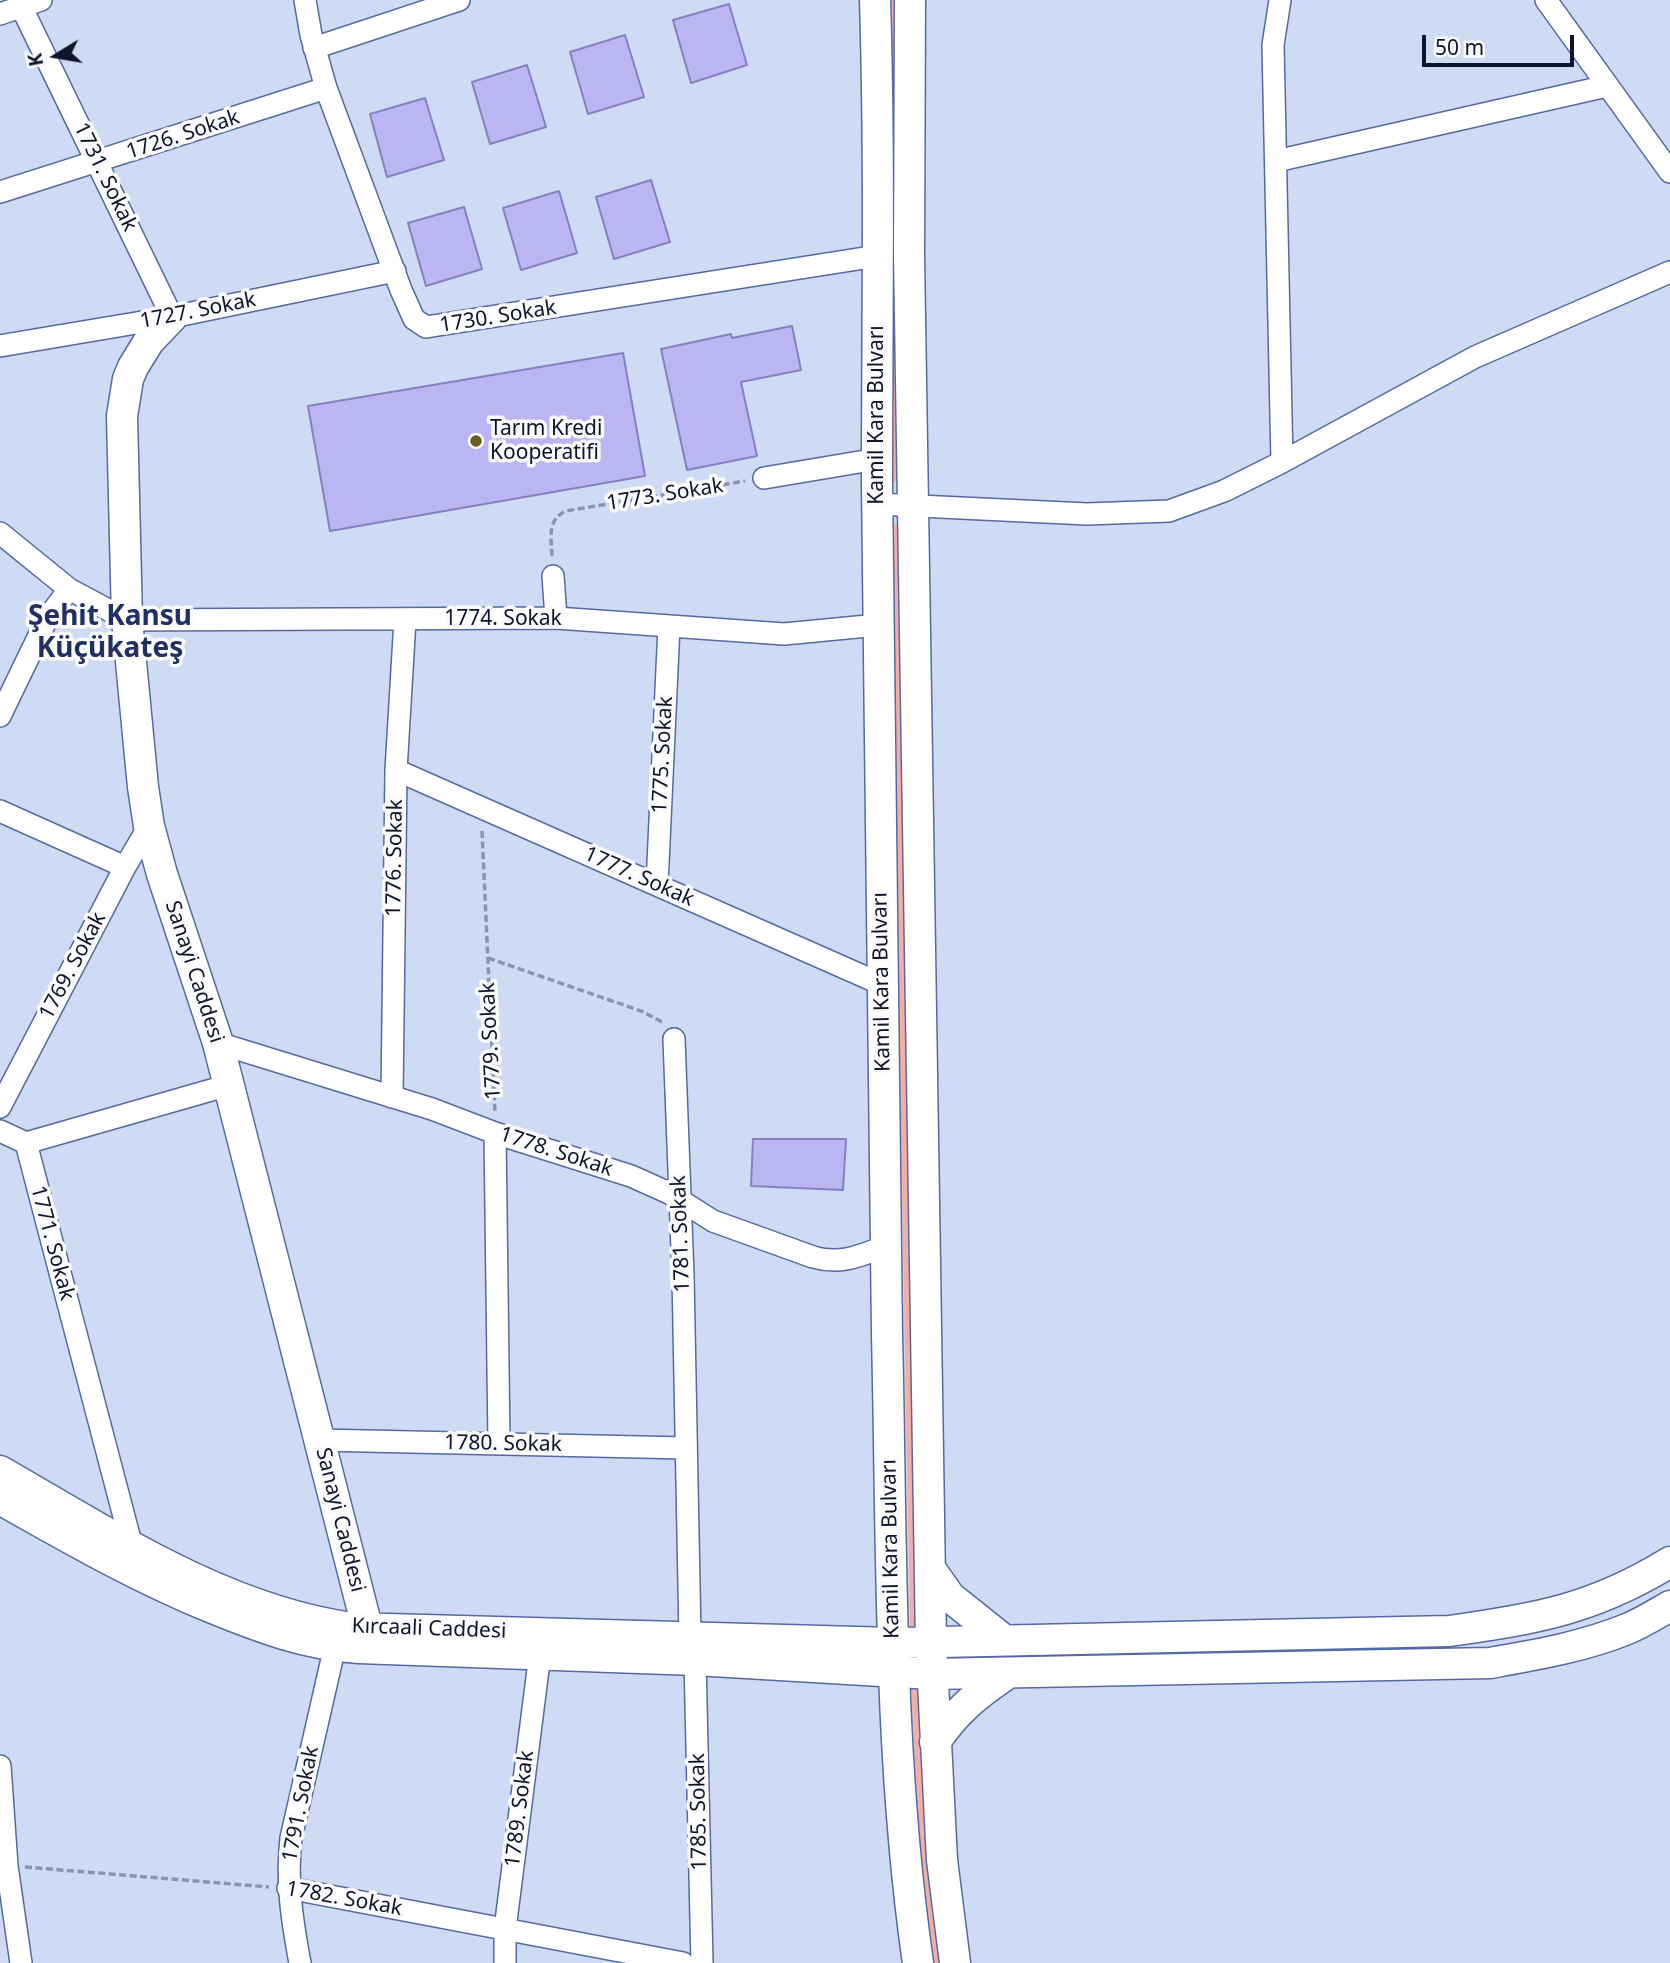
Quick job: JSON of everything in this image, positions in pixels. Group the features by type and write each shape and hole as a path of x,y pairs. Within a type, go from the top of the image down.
{"main road":[{"name":"Kamil Kara Bulvarı","path":"875,0 878,94 877,505 881,984 893,1658 900,1811 918,1963"},
{"name":"Kamil Kara Bulvarı","path":"910,0 909,254 931,1643 942,1860 954,1963"},
{"name":"Sanayi Caddesi","path":"172,317 140,354 128,379 122,416 127,620 143,787 149,827 162,874 218,1043 367,1628"},
{"name":"Kırcaali Caddesi","path":"0,1471 132,1546 215,1587 264,1605 333,1625 692,1649 893,1658"},
{"name":"Kırcaali Caddesi","path":"0,1499 160,1587 273,1632 335,1647 540,1654 692,1649"},
{"path":"893,1658 931,1643 1449,1631 1560,1612 1602,1598 1639,1581 1670,1562"},
{"path":"931,1570 950,1597 1004,1640"},
{"path":"893,1658 932,1674 1490,1663 1543,1653 1627,1629 1670,1606"},
{"path":"935,1742 952,1716 1007,1674"}],"street":[{"name":"1730. Sokak","path":"305,0 314,48 326,88 414,319 426,327 877,256"},
{"path":"314,48 459,0"},
{"path":"1280,0 1273,45 1282,462"},
{"path":"1546,0 1670,172"},
{"path":"0,14 27,2"},
{"name":"1731. Sokak","path":"27,2 97,163 172,317"},
{"path":"1276,160 1607,86"},
{"name":"1726. Sokak","path":"0,192 326,88"},
{"name":"1727. Sokak","path":"0,346 172,317 395,271"},
{"path":"877,505 1087,514 1169,511 1223,491 1282,462 1475,356 1670,272"},
{"path":"764,478 877,459"},
{"path":"0,533 69,589 127,620"},
{"path":"553,576 556,618"},
{"path":"0,716 47,619 69,589"},
{"name":"1774. Sokak","path":"127,620 556,618 784,634 878,625"},
{"name":"1776. Sokak","path":"392,1097 396,770 405,620"},
{"name":"1775. Sokak","path":"657,885 669,626"},
{"name":"1777. Sokak","path":"396,770 881,984"},
{"path":"0,811 125,867"},
{"name":"1769. Sokak","path":"0,1107 125,867 149,827"},
{"name":"1781. Sokak","path":"674,1038 692,1649"},
{"name":"1778. Sokak","path":"218,1043 631,1176 669,1193 713,1221 826,1261 854,1259 886,1246"},
{"path":"0,1131 26,1143 229,1085"},
{"path":"495,1133 499,1444"},
{"name":"1771. Sokak","path":"26,1143 132,1546"},
{"name":"1780. Sokak","path":"320,1440 686,1448"},
{"name":"1791. Sokak","path":"300,1963 288,1888 288,1868 292,1838 335,1647"},
{"name":"1785. Sokak","path":"692,1649 702,1963"},
{"name":"1789. Sokak","path":"505,1963 505,1929 540,1654"},
{"path":"0,1766 4,1866 21,1963"},
{"name":"1782. Sokak","path":"288,1888 683,1963"}],"path":[{"name":"1773. Sokak","path":"553,576 551,534 557,515 566,511 764,478"},
{"name":"1779. Sokak","path":"480,807 495,1133"},
{"path":"487,958 641,1010 670,1027 674,1038"},
{"name":"1782. Sokak","path":"4,1866 288,1888"}],"shaded area":[{"path":"889,0 897,0 898,478 890,487"},
{"path":"890,524 898,524 917,1632 910,1633"},
{"path":"911,1685 917,1685 922,1791 943,1963 933,1963 921,1876"}],"building":[{"path":"729,4 747,65 691,83 673,20"},
{"path":"625,35 644,97 588,114 570,52"},
{"path":"527,65 546,127 490,144 472,82"},
{"path":"425,98 444,160 387,177 370,114"},
{"path":"651,180 670,242 614,259 596,197"},
{"path":"559,191 577,253 521,270 503,208"},
{"path":"464,207 482,269 426,286 408,223"},
{"path":"792,326 801,370 741,382 757,456 687,470 661,349 731,334 732,338"},
{"name":"Tarım Kredi Kooperatifi","path":"623,353 645,476 330,531 308,406"},
{"path":"753,1139 846,1139 843,1190 751,1186"}],"place":[{"name":"Tarım Kredi Kooperatifi","path":"476,441"}],"district":[{"name":"Şehit Kansu Küçükateş","path":"110,633"}]}
